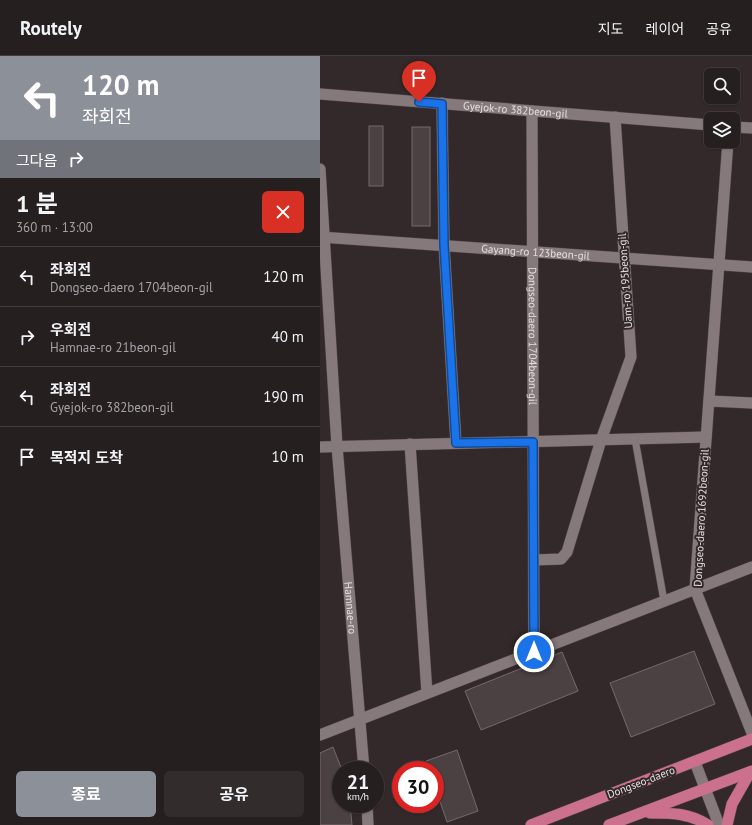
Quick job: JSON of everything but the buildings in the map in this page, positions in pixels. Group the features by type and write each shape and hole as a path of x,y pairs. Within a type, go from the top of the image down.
{"main road":[{"name":"Dongseo-daero","path":"531,825 752,739"},
{"path":"610,825 752,772"},
{"path":"726,825 732,804 748,776 752,772"},
{"path":"639,814 676,813 691,816 708,825"}],"street":[{"name":"Gyejok-ro 382beon-gil","path":"320,94 704,124"},
{"path":"442,104 444,245 456,443"},
{"name":"Dongseo-daero 1704beon-gil","path":"532,111 534,652"},
{"name":"Uam-ro 195beon-gil","path":"534,560 561,559 567,552 601,440 631,357 623,258 615,117"},
{"path":"740,127 752,128"},
{"name":"Dongseo-daero 1692beon-gil","path":"727,148 695,589 752,733"},
{"name":"Hamnae-ro","path":"320,168 322,237 337,446 363,761"},
{"name":"Gayang-ro 123beon-gil","path":"322,237 752,267"},
{"path":"709,401 752,403"},
{"name":"Dongseo-daero 1692beon-gil","path":"601,440 706,438"},
{"path":"320,446 601,440"},
{"path":"410,444 427,693"},
{"path":"320,735 752,567"},
{"path":"695,762 719,825"},
{"path":"367,813 368,825"}],"lane":[{"path":"635,439 664,601"}],"route":[{"path":"419,102 442,104 444,245 456,443 533,442 534,652"}]}
